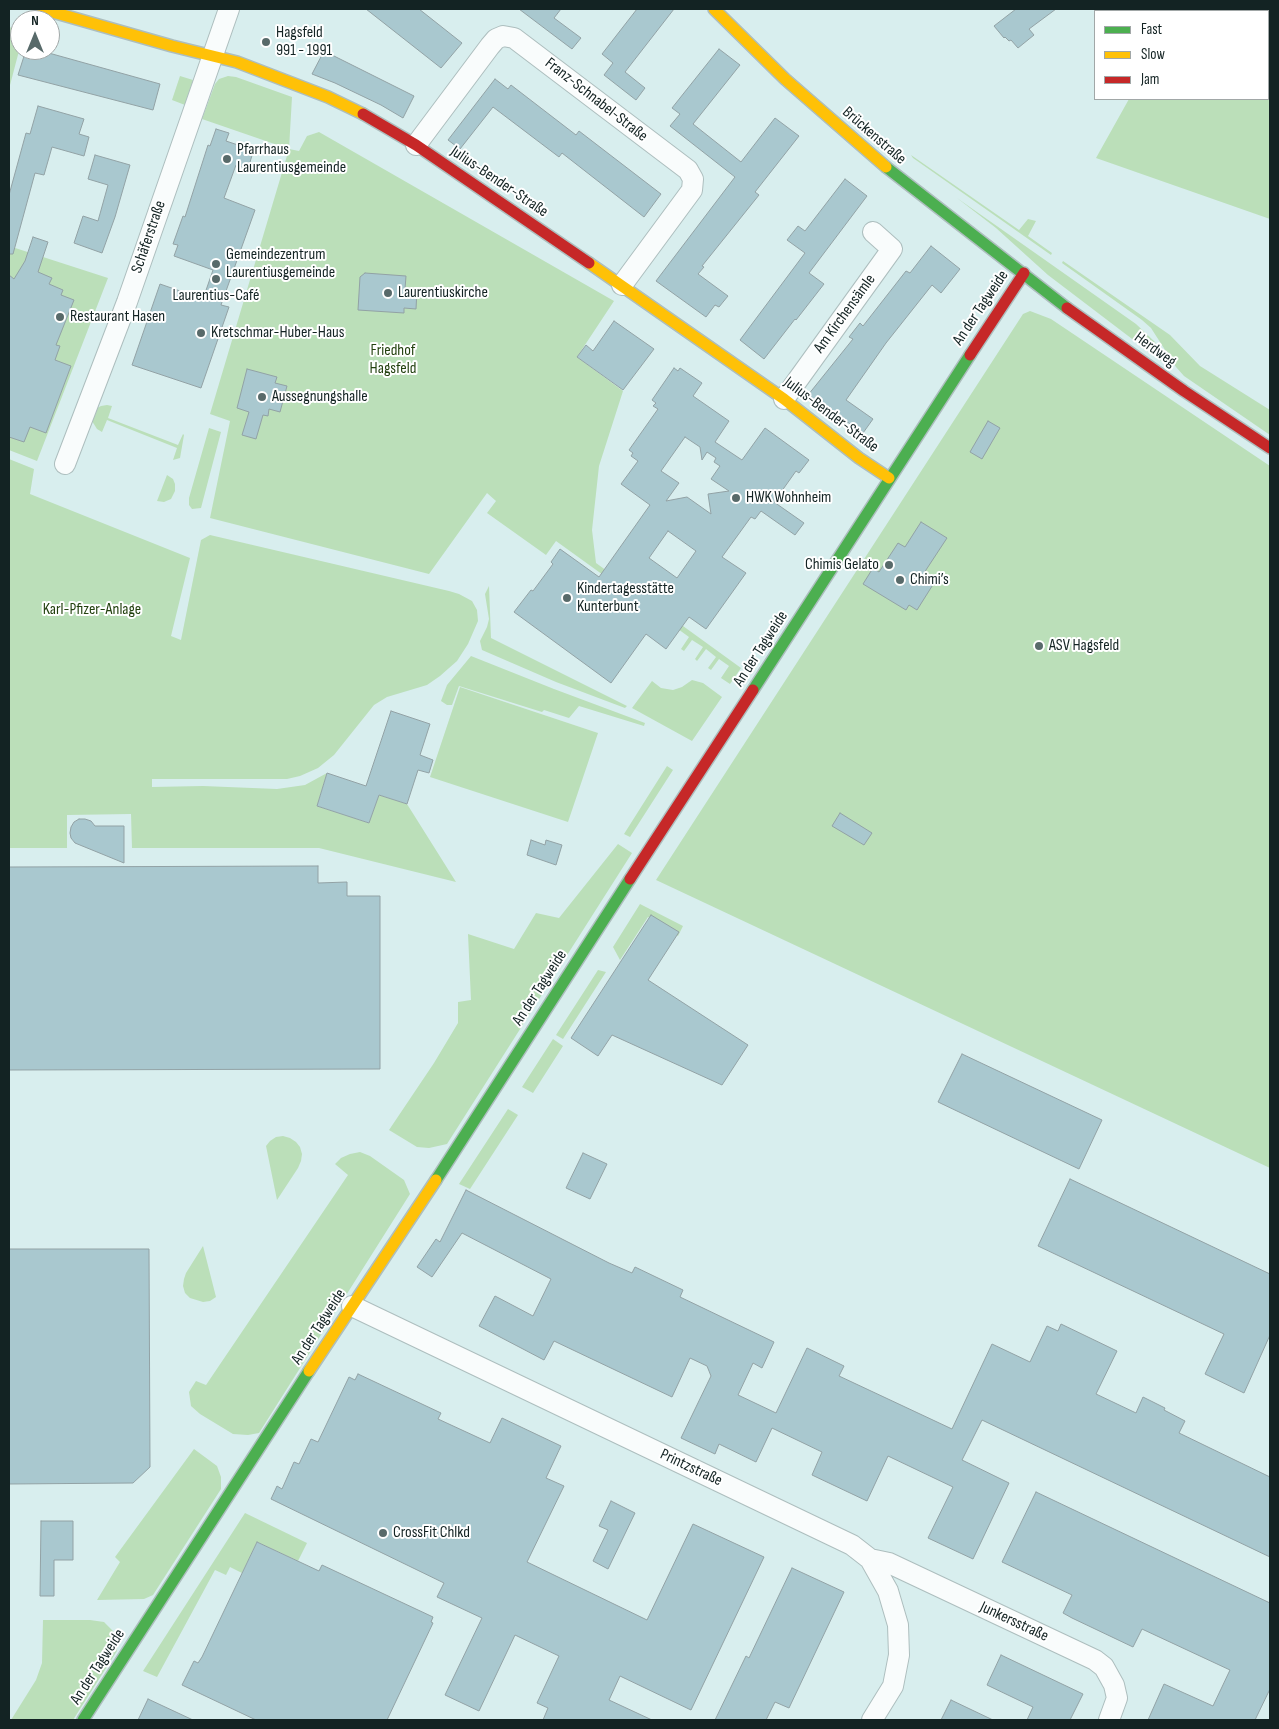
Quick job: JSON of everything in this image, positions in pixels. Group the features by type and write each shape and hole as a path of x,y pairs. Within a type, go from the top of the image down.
{"main road":[{"name":"Julius-Bender-Straße","path":"42,9 257,69 328,97 374,119 416,144 622,285 784,399 859,458 889,478"},
{"name":"Brückenstraße","path":"714,9 792,86 890,172 1024,273"},
{"name":"Herdweg","path":"1024,273 1068,308 1176,386 1270,448"},
{"name":"An der Tagweide","path":"83,1720 1024,273"}],"street":[{"name":"Schäferstraße","path":"65,464 127,302 229,9"},
{"name":"Franz-Schnabel-Straße","path":"416,144 496,39 503,36 514,38 688,170 693,179 692,190 622,285"},
{"name":"Am Kirchensämle","path":"784,399 892,249 873,232"},
{"name":"Printzstraße","path":"352,1306 852,1545 870,1559 888,1591 898,1625 900,1655 893,1686 872,1720"},
{"name":"Junkersstraße","path":"870,1559 889,1563 1095,1660 1104,1667 1114,1685 1117,1698 1109,1720"}],"green space":[{"path":"1270,9 1270,219 1096,158 1128,100 1269,100 1269,10 1178,10"},
{"path":"9,27 10,60 17,60 9,89"},
{"path":"180,76 193,80 185,105 172,100"},
{"path":"228,76 236,77 292,97 289,149 202,119 215,84 219,79"},
{"name":"Friedhof Hagsfeld","path":"319,132 614,301 577,357 623,391 599,466 592,530 596,563 741,668 730,684 721,678 729,666 719,659 711,670 708,668 716,657 706,649 697,661 695,659 703,647 692,640 684,651 681,649 689,637 556,541 546,555 487,513 496,501 487,493 429,574 210,518 230,421 210,414 289,149 299,151 307,136"},
{"path":"911,155 1019,230 1028,219 1036,221 1028,236 1052,253 1051,255 913,158"},
{"path":"957,198 1136,324 1155,342 1167,363 1165,364 1048,275 996,228"},
{"path":"9,246 108,278 37,461 9,450"},
{"path":"1063,261 1170,335 1200,366 1270,410 1270,435 1184,376 1151,328 1062,263"},
{"name":"ASV Hagsfeld","path":"1030,311 1051,319 1270,466 1270,1168 656,880 1023,314"},
{"path":"107,405 112,406 108,418 178,445 183,434 180,458 173,460 177,448 107,420 102,432 97,429 92,421 95,409"},
{"path":"209,428 221,432 201,508 192,509 189,505 189,498"},
{"name":"Karl-Pfizer-Anlage","path":"9,459 34,469 30,494 190,558 171,636 181,640 201,540 210,535 449,591 472,601 477,610 478,621 468,644 457,661 427,685 387,697 374,705 334,755 318,768 300,776 287,779 152,779 152,787 203,786 277,789 305,785 327,773 317,806 369,823 379,795 407,804 456,882 319,848 132,848 131,814 67,815 67,848 9,848"},
{"path":"167,475 173,479 175,491 171,499 164,502 157,501"},
{"path":"489,586 491,638 627,706 625,708 556,682 482,650 480,641 489,619 485,594"},
{"path":"471,656 645,723 644,726 579,706 569,718 544,710 542,712 459,686 452,705 447,705 441,701 447,685"},
{"path":"692,680 703,683 722,697 692,741 632,708 652,681 661,688 673,690 682,687"},
{"path":"460,687 598,733 568,822 430,777"},
{"path":"667,766 673,770 630,837 624,834"},
{"path":"618,844 632,853 447,1144 429,1148 417,1147 389,1130 434,1063 458,1023 458,1002 471,1000 468,934 514,949 536,913 559,918"},
{"path":"640,904 683,926 678,936 648,917 620,960 613,947"},
{"path":"598,970 606,972 563,1039 556,1035"},
{"path":"553,1039 563,1046 533,1093 522,1087"},
{"path":"508,1109 518,1115 470,1189 459,1184"},
{"path":"283,1136 296,1142 302,1154 298,1168 277,1200 266,1146 276,1137"},
{"path":"360,1152 370,1156 404,1180 410,1194 259,1433 248,1435 233,1434 200,1414 191,1406 189,1392 196,1381 206,1385 348,1175 335,1164 341,1158"},
{"path":"203,1246 216,1297 210,1301 203,1302 190,1298 185,1293 183,1286 186,1273"},
{"path":"194,1449 217,1466 221,1477 221,1489 153,1595 144,1599 97,1600 120,1562 115,1557"},
{"path":"245,1513 307,1543 298,1561 257,1542 242,1573 230,1567 226,1575 215,1570 157,1677 143,1671"},
{"path":"43,1620 90,1620 104,1622 116,1637 117,1651 73,1720 11,1720 36,1680 42,1663"}],"building":[{"path":"366,9 419,9 462,43 441,68"},
{"path":"519,9 561,9 554,18 581,38 572,49"},
{"path":"637,9 674,9 625,72 645,88 636,100 604,75 613,63 602,54"},
{"path":"1016,9 1056,9 1029,29 1034,35 1018,48 1011,40 1009,41 1004,38 994,26"},
{"path":"719,49 740,65 693,124 741,162 775,118 799,136 755,192 759,195 702,266 704,267 698,274 728,296 719,307 715,305 706,317 656,281 735,177 670,126 680,114 672,108"},
{"path":"324,51 414,96 403,118 381,105 312,74"},
{"path":"60,56 160,84 153,110 18,75 23,60 60,60"},
{"path":"495,79 508,89 511,85 576,135 579,131 661,194 644,217 562,153 559,157 493,107 460,149 448,140"},
{"path":"38,106 84,119 79,134 89,137 84,156 52,147 44,175 35,173 13,254 9,254 9,195 26,133 30,134"},
{"path":"216,129 229,133 226,141 253,152 248,169 236,165 224,198 255,210 221,305 229,307 201,388 132,365 160,284 203,299 213,270 174,256 178,245 173,244 183,216 185,217 208,145 210,146"},
{"path":"95,155 130,165 102,253 74,243 83,216 98,221 108,185 88,179"},
{"path":"845,179 867,196 809,273 824,284 764,359 740,340 805,253 787,240 798,226 805,231"},
{"path":"33,237 48,242 38,272 52,278 49,284 63,290 61,295 74,300 56,345 60,346 55,360 71,366 46,433 30,427 24,442 9,437 9,275 14,279 25,261"},
{"path":"931,246 960,269 941,293 932,285 886,343 846,400 873,419 863,433 836,414 834,415 808,395 853,339 849,337 860,323 863,326 906,271 910,273"},
{"name":"Laurentiuskirche","path":"365,273 406,276 405,289 417,290 416,309 404,308 404,313 358,310 360,277"},
{"path":"614,321 654,349 623,390 577,357 586,345 593,351"},
{"path":"674,368 678,371 680,368 702,383 693,396 729,421 715,442 742,460 765,428 809,460 799,473 796,471 774,502 804,523 795,535 761,511 755,519 751,517 722,557 746,573 706,629 689,617 666,649 646,634 611,683 514,612 531,590 533,591 553,564 551,562 560,549 599,577 650,505 621,484 638,461 631,456 633,453 629,450 658,409 653,406 656,403 652,400","holes":["685,437 700,447 702,460 707,452 716,458 714,462 720,466 711,479 729,491 708,494 711,514 687,497 666,501 679,483 661,471","668,531 696,551 677,578 649,558"]},
{"name":"Aussegnungshalle","path":"247,369 277,377 275,383 287,386 280,412 269,409 268,416 263,415 256,439 242,435 249,412 237,408"},
{"path":"988,421 1000,428 982,459 970,452"},
{"path":"921,522 947,538 924,573 934,583 917,610 909,605 906,610 863,584 873,568 879,572 898,543 905,547"},
{"path":"391,711 430,724 420,755 433,760 429,773 418,770 407,804 379,795 369,823 317,806 327,773 366,786"},
{"path":"840,813 872,833 864,845 832,826"},
{"path":"79,819 91,821 95,826 124,826 124,863 75,843 71,838 71,827"},
{"path":"531,840 545,845 546,840 562,845 556,865 527,855"},
{"path":"318,866 318,883 347,882 347,896 380,896 380,1069 9,1070 9,867"},
{"path":"651,915 679,932 648,980 748,1045 722,1085 612,1035 598,1056 571,1038"},
{"path":"962,1054 1102,1120 1079,1169 938,1102"},
{"path":"583,1153 607,1164 590,1199 566,1188"},
{"path":"1070,1179 1270,1274 1270,1335 1244,1393 1205,1374 1224,1334 1038,1246"},
{"path":"466,1190 609,1263 632,1273 635,1267 683,1290 680,1297 774,1342 762,1368 753,1363 738,1395 776,1413 807,1348 844,1366 839,1376 952,1429 992,1344 1030,1362 1047,1326 1058,1331 1061,1324 1117,1351 1096,1394 1136,1413 1143,1397 1185,1421 1179,1433 1270,1477 1270,1557 982,1420 962,1460 1009,1483 973,1559 928,1538 953,1487 888,1456 867,1501 812,1475 822,1452 772,1428 756,1462 719,1444 715,1454 681,1438 711,1376 707,1366 690,1358 672,1397 554,1341 544,1360 479,1326 495,1296 533,1316 551,1279 462,1233 432,1277 417,1267 436,1239 440,1242"},
{"path":"9,1249 149,1249 150,1467 133,1483 9,1484"},
{"path":"358,1374 441,1413 438,1419 490,1443 502,1418 561,1446 546,1478 564,1486 527,1562 647,1620 693,1524 764,1557 691,1710 620,1676 609,1700 652,1720 543,1720 548,1708 537,1703 559,1656 515,1635 479,1711 445,1695 482,1618 437,1597 444,1583 271,1499 277,1486 282,1489 294,1462 299,1464 311,1439 318,1442 349,1377 355,1380"},
{"path":"1036,1492 1270,1603 1270,1689 1255,1720 1148,1720 1164,1684 1213,1706 1230,1670 1142,1629 1133,1647 1063,1613 1072,1595 1002,1562"},
{"path":"611,1501 635,1513 608,1569 593,1561 608,1530 599,1526"},
{"path":"41,1521 73,1521 73,1560 54,1560 54,1596 40,1596"},
{"path":"257,1542 319,1571 322,1565 433,1617 431,1622 433,1623 387,1720 256,1720 182,1685 194,1661 198,1663 202,1657"},
{"path":"792,1568 844,1592 789,1708 775,1702 766,1720 715,1720 746,1656 749,1658"},
{"path":"1001,1655 1083,1694 1070,1720 1027,1720 1033,1707 987,1685"},
{"path":"148,1699 193,1720 138,1720"},
{"path":"951,1700 993,1720 941,1720"}],"traffic: fast":[{"path":"886,167 1067,308"},
{"path":"753,690 970,355"},
{"path":"436,1180 630,879"},
{"path":"83,1720 309,1371"}],"traffic: slow":[{"path":"42,9 172,46 237,62 328,97 363,114"},
{"path":"714,9 785,79 886,167"},
{"path":"589,263 784,399 859,458 889,478"},
{"path":"309,1371 436,1180"}],"traffic: jam":[{"path":"363,114 416,145 589,263"},
{"path":"970,355 1024,273"},
{"path":"1067,308 1184,391 1270,448"},
{"path":"630,879 753,690"}],"place":[{"name":"Hagsfeld 991 - 1991","path":"266,42"},
{"name":"Pfarrhaus Laurentiusgemeinde","path":"227,159"},
{"name":"Gemeindezentrum Laurentiusgemeinde","path":"216,264"},
{"name":"Laurentius-Café","path":"216,279"},
{"name":"Laurentiuskirche","path":"388,293"},
{"name":"Restaurant Hasen","path":"60,317"},
{"name":"Kretschmar-Huber-Haus","path":"201,333"},
{"name":"Aussegnungshalle","path":"262,397"},
{"name":"HWK Wohnheim","path":"736,498"},
{"name":"Chimis Gelato","path":"889,565"},
{"name":"Chimi’s","path":"900,580"},
{"name":"Kindertagesstätte Kunterbunt","path":"567,598"},
{"name":"ASV Hagsfeld","path":"1039,646"},
{"name":"CrossFit Chlkd","path":"383,1533"}]}
